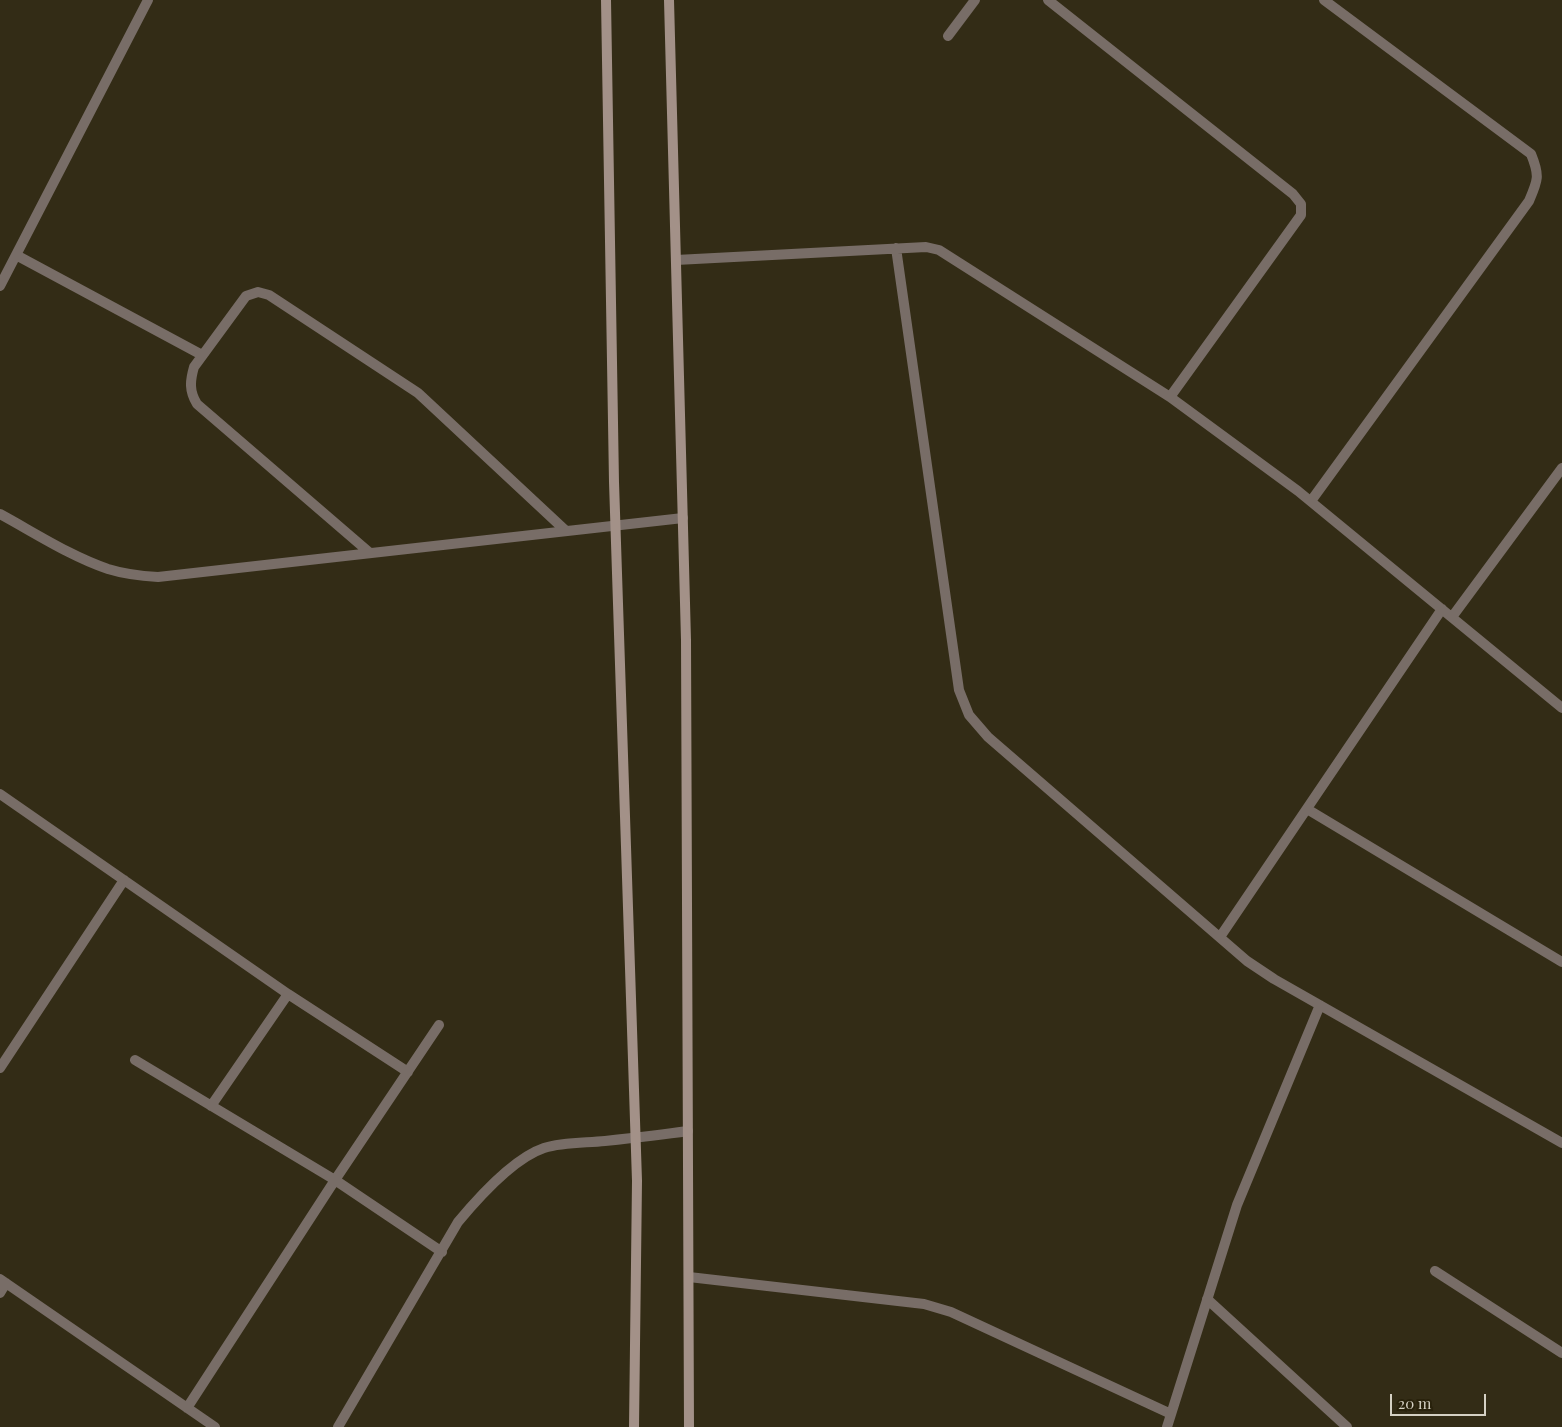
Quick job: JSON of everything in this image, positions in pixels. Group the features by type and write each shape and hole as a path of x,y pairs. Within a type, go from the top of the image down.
{"street":[{"path":"0,286 148,0"},
{"path":"606,0 615,526 636,1138 634,1427"},
{"path":"669,0 686,640 689,1427"},
{"path":"948,36 975,0"},
{"path":"1048,0 1294,194 1301,204 1301,214 1170,397"},
{"path":"1311,501 1529,201 1536,185 1538,169 1531,154 1324,0"},
{"path":"676,260 896,248 926,247 939,250 1170,397 1311,501 1562,708"},
{"path":"896,248 959,690 969,715 988,737 1247,961 1274,979 1562,1143"},
{"path":"16,256 202,355"},
{"path":"370,553 196,404 191,394 190,381 194,367 246,296 258,292 269,295 418,392 566,531"},
{"path":"1452,617 1562,468"},
{"path":"0,514 80,557 108,569 136,576 158,577 683,518"},
{"path":"1220,937 1442,609"},
{"path":"0,794 288,994 408,1072"},
{"path":"1307,809 1562,962"},
{"path":"0,1068 124,880"},
{"path":"211,1106 288,994"},
{"path":"1167,1427 1237,1205 1320,1005"},
{"path":"187,1408 335,1180 439,1025"},
{"path":"135,1060 335,1180 442,1252"},
{"path":"338,1427 458,1222 478,1199 523,1159 544,1148 563,1144 636,1138 688,1131"},
{"path":"1436,1270 1562,1353"},
{"path":"689,1277 924,1304 951,1312 1171,1414"},
{"path":"0,1293 3,1281 215,1427"},
{"path":"1207,1299 1346,1427"}]}
